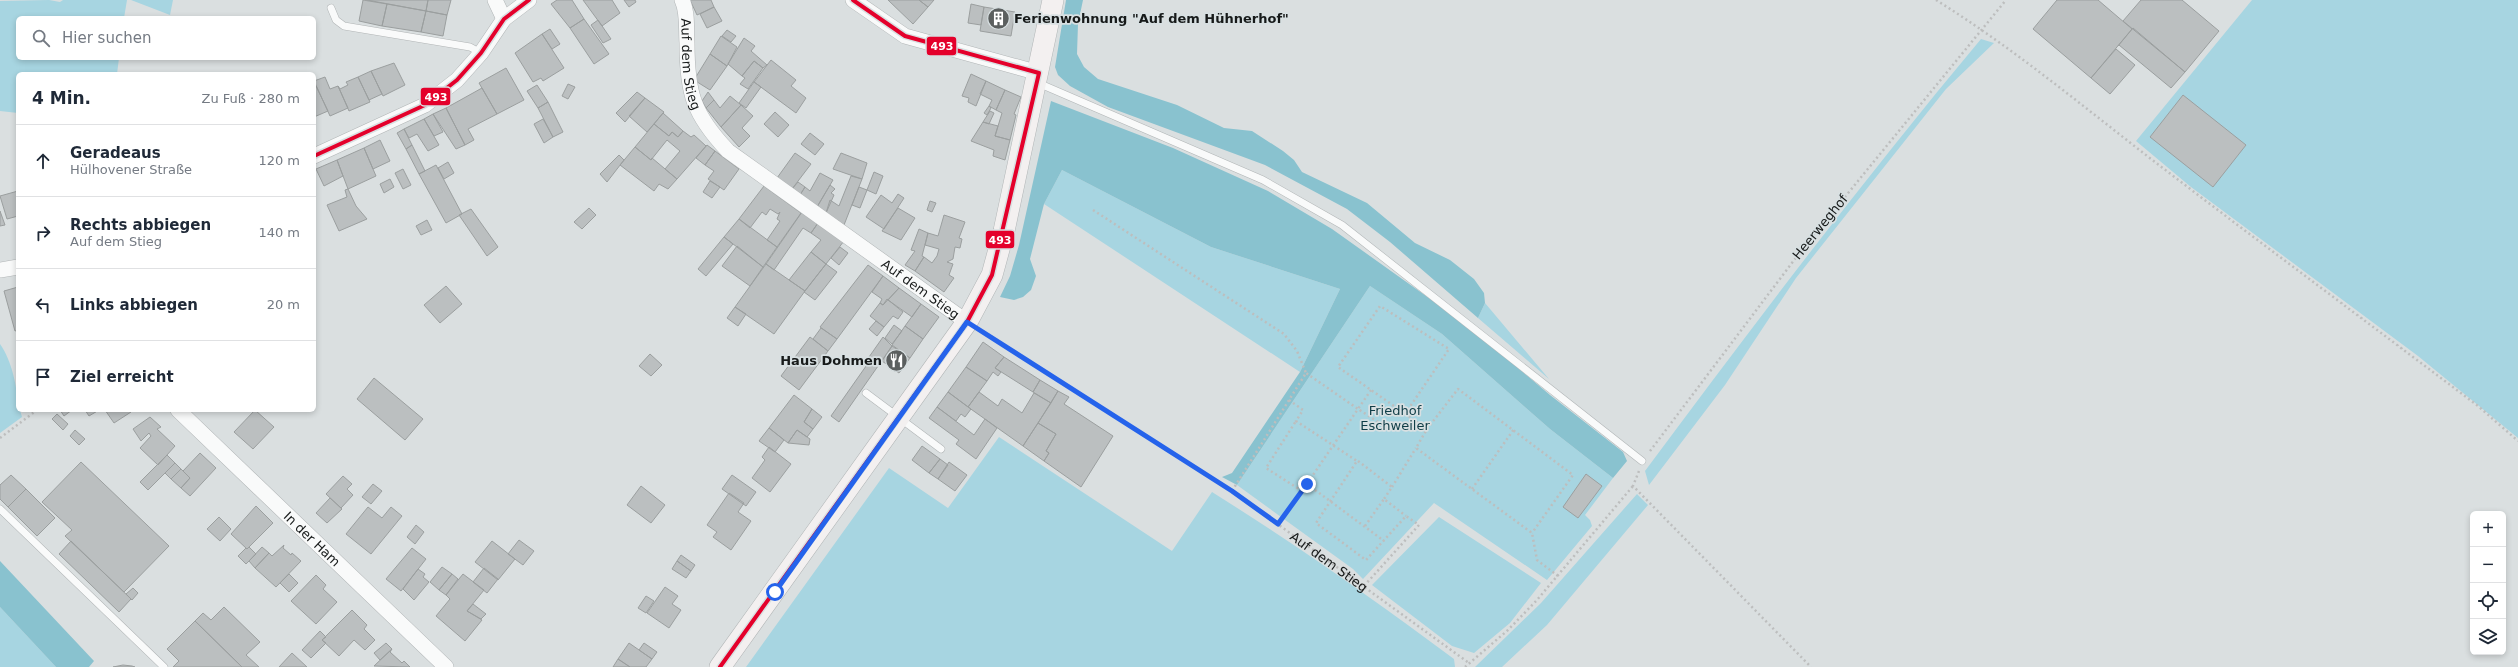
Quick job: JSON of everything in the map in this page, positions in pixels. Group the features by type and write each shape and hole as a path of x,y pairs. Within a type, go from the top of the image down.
{"main road":[{"path":"720,667 967,322 994,268 1004,231 1038,78 1052,0"}],"street":[{"path":"495,0 504,19"},
{"path":"316,155 425,105 457,80 481,53 504,19 529,0"},
{"name":"Auf dem Stieg","path":"682,0 686,25 687,74 694,106 707,130 728,151 967,322"},
{"path":"853,0 905,36 1038,78"},
{"path":"0,270 16,267"},
{"name":"In der Ham","path":"180,412 446,667"}],"lane":[{"path":"331,8 336,20 344,26 470,48 481,53"},
{"path":"1038,78 1262,180 1342,225 1642,461"},
{"path":"866,393 941,449"},
{"path":"0,509 164,667"}],"path":[{"path":"1936,0 1982,28 2478,406 2518,441"},
{"name":"Heerweghof","path":"1633,486 1642,461 1804,247 2006,0"},
{"path":"1093,210 1284,334 1297,351 1306,373 1392,431"},
{"path":"1405,414 1449,349 1380,306 1338,367 1427,430"},
{"name":"Auf dem Stieg","path":"967,322 1232,491 1469,663"},
{"path":"1232,491 1306,373"},
{"path":"1365,526 1392,487 1427,430 1458,389 1514,429 1572,475 1532,533"},
{"path":"1278,524 1371,390"},
{"path":"1289,400 1303,410 1266,468 1302,491"},
{"path":"0,438 34,412"},
{"path":"1296,421 1357,461 1392,487"},
{"path":"1472,489 1514,429"},
{"path":"1416,448 1532,533 1537,560 1558,576"},
{"path":"1357,461 1316,523 1366,560 1406,516"},
{"path":"1307,484 1384,541"},
{"path":"1465,667 1508,630 1558,576 1633,486 1811,667"},
{"path":"1364,586 1419,525 1384,499"}],"green space":[{"path":"49,0 60,2 63,0 127,0 124,16 16,16 16,60 119,60 117,72 16,72 16,113 0,111 0,1"},
{"path":"131,0 173,0 170,15"},
{"path":"2252,0 2518,0 2518,438 2418,356 2191,187 2136,141"},
{"path":"1981,39 1994,43 1946,89 1796,278 1725,385 1649,485 1645,471 1852,198"},
{"path":"1062,170 1211,247 1340,289 1300,372 1044,204"},
{"name":"Friedhof Eschweiler","path":"1370,286 1442,334 1550,429 1613,478 1585,515 1590,520 1592,526 1547,580 1434,503 1363,579 1353,569 1237,485"},
{"path":"1485,303 1549,379 1478,318"},
{"path":"0,344 11,367 15,384 16,412 21,412 22,417 0,433"},
{"path":"999,437 1172,551 1212,492 1304,552 1395,615 1454,659 1455,667 746,667 889,468 948,508"},
{"path":"1637,494 1648,505 1547,625 1502,667 1475,667 1541,603"},
{"path":"1439,517 1541,583 1510,623 1474,653 1452,646 1372,585"},
{"path":"0,607 56,667 0,667"}],"shaded area":[{"path":"1066,0 1083,0 1078,24 1077,54 1084,67 1098,79 1177,105 1224,128 1252,131 1294,160 1302,172 1367,203 1415,243 1450,260 1474,279 1484,293 1485,303 1478,318 1390,242 1347,209 1265,165 1108,107 1070,86 1058,75 1055,67"},
{"path":"1051,101 1173,148 1268,191 1332,229 1471,328 1550,395 1623,452 1627,461 1613,478 1550,429 1442,334 1370,286 1237,485 1222,477 1232,473 1300,372 1340,289 1211,247 1062,170 1044,204 1030,259 1036,276 1031,290 1023,297 1014,300 1000,297 1010,276 1019,245"},
{"path":"0,561 94,661 89,667 56,667 0,607"}],"building":[{"path":"363,0 387,4 382,26 359,21"},
{"path":"367,0 428,0 426,11"},
{"path":"428,0 451,0 447,15 426,11"},
{"path":"557,0 572,0 584,19 570,28 551,4"},
{"path":"583,0 612,0 620,13 602,26"},
{"path":"624,0 635,0 636,2 629,7"},
{"path":"690,0 711,0 714,7 697,15"},
{"path":"888,0 919,0 928,7 913,24"},
{"path":"919,0 934,0 928,7"},
{"path":"2057,0 2098,0 2132,29 2091,78 2033,29"},
{"path":"2141,0 2182,0 2219,31 2185,72 2123,21"},
{"path":"387,4 426,11 421,32 382,26"},
{"path":"971,4 984,7 981,25 968,23"},
{"path":"714,7 722,21 707,28 700,14"},
{"name":"Ferienwohnung \"Auf dem Hühnerhof\"","path":"984,7 1015,12 1011,36 980,31"},
{"path":"426,11 447,15 443,36 421,32"},
{"path":"584,19 609,54 594,64 570,28"},
{"path":"598,20 611,39 603,43 591,25"},
{"path":"2133,28 2185,72 2171,88 2119,45 2118,46"},
{"path":"550,29 560,44 552,49 542,34"},
{"path":"727,30 736,36 731,42 722,36"},
{"path":"542,34 564,68 543,81 541,78 533,82 515,53"},
{"path":"721,36 737,47 727,66 710,54"},
{"path":"744,38 755,46 751,51 767,65 763,68 754,61 742,76 728,64"},
{"path":"2116,49 2135,65 2110,94 2091,78"},
{"path":"710,54 727,66 710,90 694,80"},
{"path":"771,60 796,80 791,86 806,98 796,113 754,82"},
{"path":"754,61 763,68 748,89 740,84 745,78 742,76"},
{"path":"394,63 405,85 383,96 371,71"},
{"path":"506,68 524,100 497,114 479,83"},
{"path":"371,71 382,94 369,100 358,77"},
{"path":"971,74 986,81 976,106 968,102 969,98 962,96"},
{"path":"325,77 330,89 338,86 348,108 330,116 316,85 316,80"},
{"path":"358,77 370,102 349,111 338,86 340,89 348,85 346,82"},
{"path":"986,81 1005,90 996,110 989,106 992,100 980,94"},
{"path":"754,82 761,87 746,108 739,103"},
{"path":"568,84 575,87 568,99 562,96"},
{"path":"537,85 548,102 538,108 527,91"},
{"path":"316,86 328,111 316,116"},
{"path":"482,88 497,114 468,129 474,140 465,145 446,108"},
{"path":"1005,90 1021,97 1014,114 1016,115 1010,140 995,136 1002,113 996,110"},
{"path":"637,92 645,98 625,122 616,113"},
{"path":"708,92 714,100 706,108 702,101"},
{"path":"2183,95 2246,145 2213,187 2150,137"},
{"path":"730,96 741,105 721,127 706,108 714,100 720,108"},
{"path":"645,98 664,112 647,132 629,116"},
{"path":"548,102 563,132 553,137 538,108"},
{"path":"741,105 753,116 742,128 750,136 739,147 721,127"},
{"path":"989,106 991,108 987,115 984,113"},
{"path":"446,108 465,145 456,149 433,114"},
{"path":"990,111 994,113 989,124 983,122"},
{"path":"775,112 789,125 778,137 764,124"},
{"path":"663,113 683,131 678,137 672,132 669,136 654,124"},
{"path":"433,114 443,132 434,136 424,119"},
{"path":"424,119 439,145 428,151 417,134 409,138 404,129"},
{"path":"543,119 553,137 544,143 534,124"},
{"path":"983,122 998,126 995,136 1010,140 1005,160 993,156 994,150 971,141"},
{"path":"654,124 669,136 672,132 678,137 683,131 691,137 694,135 706,146 677,179 665,169 680,151 667,140 651,160 635,147"},
{"path":"404,129 412,145 406,149 397,133"},
{"path":"810,133 824,144 815,155 801,144"},
{"path":"380,140 390,161 373,169 364,148"},
{"path":"412,145 425,171 419,174 406,149"},
{"path":"707,145 715,151 705,165 696,158"},
{"path":"635,147 651,160 652,158 677,179 668,189 659,184 654,191 620,165"},
{"path":"364,148 376,176 348,189 337,160"},
{"path":"715,151 739,169 724,190 708,179 714,171 705,165"},
{"path":"795,153 811,164 792,189 777,178"},
{"path":"841,153 867,163 862,179 833,169"},
{"path":"619,155 624,160 607,182 600,174"},
{"path":"337,160 343,176 324,186 316,169"},
{"path":"448,162 454,173 444,179 438,168"},
{"path":"436,165 462,214 446,223 419,174"},
{"path":"403,169 411,185 403,189 395,173"},
{"path":"874,172 883,176 876,194 867,190"},
{"path":"820,173 833,180 817,207 800,195 805,187 810,191"},
{"path":"851,176 862,179 844,225 826,213 830,200 839,206"},
{"path":"390,179 394,187 384,193 380,184"},
{"path":"710,181 720,187 712,198 703,192"},
{"path":"798,182 805,187 800,195 792,189"},
{"path":"830,185 835,189 831,193 834,195 826,213 817,207"},
{"path":"764,186 801,213 777,247 767,240 780,221 777,219 780,212 778,214 770,209 766,215 762,212 750,228 739,219"},
{"path":"859,187 867,190 860,208 852,205"},
{"path":"348,189 356,206 367,219 339,231 327,205 347,197 345,190"},
{"path":"16,192 16,217 7,219 0,196"},
{"path":"898,194 904,198 884,229 866,217 881,195 892,203"},
{"path":"930,201 936,203 932,212 927,210"},
{"path":"589,208 596,215 582,229 574,222"},
{"path":"898,208 915,218 901,240 882,231"},
{"path":"471,209 498,247 487,256 459,215"},
{"path":"0,211 5,225 0,226"},
{"path":"802,212 818,223 811,233 803,228 774,270 766,264"},
{"path":"944,215 965,222 959,238 962,239 960,248 955,247 953,259 947,262 953,264 949,275 954,278 944,292 915,271 924,257 932,263 937,256 939,249 925,245 928,233 938,236"},
{"path":"739,219 777,247 763,267 724,237"},
{"path":"427,220 432,230 421,235 416,226"},
{"path":"818,223 844,241 826,264 811,252 821,240 811,233"},
{"path":"919,229 928,233 922,256 924,257 915,271 905,265 915,251 911,250"},
{"path":"724,237 733,244 706,276 698,269"},
{"path":"737,246 763,267 750,286 722,266"},
{"path":"840,247 848,253 839,265 831,258"},
{"path":"811,252 826,264 805,291 789,280"},
{"path":"766,264 805,291 774,334 735,307"},
{"path":"826,264 837,272 815,300 804,292"},
{"path":"868,265 883,276 837,339 820,327"},
{"path":"883,276 899,288 883,305 880,303 882,299 872,292"},
{"path":"446,286 462,304 440,323 424,305"},
{"path":"16,288 15,331 4,291"},
{"path":"899,288 921,304 912,317 888,300"},
{"path":"887,299 903,312 898,319 893,316 884,327 870,316 880,303 883,305"},
{"path":"921,304 939,317 923,339 905,326"},
{"path":"735,307 746,314 738,326 727,318"},
{"path":"876,321 884,327 877,336 869,329"},
{"path":"894,325 902,331 892,344 885,338"},
{"path":"905,326 923,339 910,358 892,345"},
{"path":"821,328 837,339 828,351 813,339"},
{"path":"810,337 828,351 799,390 781,376"},
{"path":"883,337 892,346 839,422 831,416 871,359 869,357"},
{"path":"983,342 1004,357 995,368 1001,372 998,376 993,372 987,381 966,367"},
{"path":"892,346 910,358 899,373 882,361"},
{"path":"650,354 662,365 651,376 639,366"},
{"path":"1004,357 1040,380 1033,392 995,368"},
{"path":"966,367 987,381 968,407 948,392"},
{"path":"374,378 423,419 405,440 357,399"},
{"path":"1040,380 1058,391 1051,403 1033,392"},
{"path":"1058,391 1069,397 1064,404 1113,436 1081,487 1044,461 1049,453 1046,451 1056,434 1038,423"},
{"path":"948,392 971,409 965,417 961,414 956,421 937,407"},
{"path":"979,392 998,406 1002,399 1022,413 1034,393 1051,403 1023,446 968,407"},
{"path":"794,395 812,409 804,422 813,429 807,437 797,430 788,443 769,428"},
{"path":"937,407 974,435 985,419 997,428 976,459 956,444 959,440 929,418"},
{"path":"812,409 822,417 813,429 804,422"},
{"path":"61,412 69,412 64,416"},
{"path":"86,412 96,412 89,416"},
{"path":"106,412 131,412 114,423"},
{"path":"253,412 257,412 274,427 253,449 234,432"},
{"path":"57,414 68,424 63,430 52,419"},
{"path":"150,417 161,427 157,429 175,446 158,465 140,448 151,436 149,433 141,441 133,429"},
{"path":"1038,423 1056,434 1046,451 1049,453 1044,461 1023,446"},
{"path":"769,428 784,440 775,452 759,441"},
{"path":"75,430 85,439 79,445 70,436"},
{"path":"797,430 810,439 809,445 788,443"},
{"path":"922,446 940,459 929,473 912,460"},
{"path":"769,447 791,464 770,492 752,478 765,460 762,457"},
{"path":"200,453 216,468 190,496 181,488 190,478 183,471"},
{"path":"167,455 175,463 148,490 140,482"},
{"path":"940,459 948,465 938,479 929,473"},
{"path":"81,462 169,546 124,592 65,536 72,530 42,502"},
{"path":"949,462 967,475 955,491 938,479"},
{"path":"175,463 181,469 171,479 165,473"},
{"path":"181,469 190,478 181,488 171,479"},
{"path":"1586,474 1602,486 1578,518 1563,507"},
{"path":"11,475 26,489 8,507 0,499 0,485"},
{"path":"732,475 756,492 746,506 722,489"},
{"path":"343,476 352,484 347,489 353,495 341,508 326,494"},
{"path":"373,484 382,491 371,504 362,497"},
{"path":"641,486 665,505 651,523 627,505"},
{"path":"26,489 55,518 37,536 8,507"},
{"path":"729,493 744,503 738,512 751,521 731,550 713,537 717,532 707,525"},
{"path":"330,498 342,509 327,523 316,513"},
{"path":"256,506 273,523 247,549 231,534"},
{"path":"368,507 382,518 391,507 402,516 371,554 346,534"},
{"path":"219,517 231,529 220,541 207,529"},
{"path":"416,525 424,532 415,544 407,537"},
{"path":"519,540 534,551 523,565 508,554"},
{"path":"71,541 131,599 119,612 59,554"},
{"path":"492,541 515,559 498,580 475,562"},
{"path":"284,545 283,548 291,555 292,553 301,561 276,587 255,568 269,553 272,556"},
{"path":"249,547 256,554 246,564 238,556"},
{"path":"262,547 269,553 255,568 249,561"},
{"path":"412,548 426,559 401,591 386,579"},
{"path":"681,555 695,565 691,571 677,561"},
{"path":"677,561 691,571 686,578 672,569"},
{"path":"442,567 452,574 439,590 430,582"},
{"path":"484,568 498,579 487,593 473,582"},
{"path":"418,569 425,574 423,577 429,582 414,600 403,589"},
{"path":"289,574 298,583 289,592 280,583"},
{"path":"452,574 458,579 446,595 439,590"},
{"path":"463,574 484,590 467,611 482,620 465,641 436,616 450,599 446,595"},
{"path":"316,575 326,585 323,589 337,602 316,624 291,601"},
{"path":"665,587 678,596 672,604 681,610 669,628 647,613"},
{"path":"133,588 138,593 132,600 126,594"},
{"path":"646,596 654,601 646,613 638,608"},
{"path":"473,604 486,614 481,619 467,611"},
{"path":"224,607 260,642 246,655 259,667 242,667 195,621 203,613 211,620"},
{"path":"352,610 367,625 364,629 375,640 365,650 354,640 339,656 322,640"},
{"path":"195,621 242,667 173,667 179,661 167,649"},
{"path":"320,631 326,637 322,640 326,643 311,658 302,650"},
{"path":"386,643 392,649 380,660 374,653"},
{"path":"629,643 652,659 646,667 630,667 618,659"},
{"path":"644,643 657,652 652,659 639,650"},
{"path":"392,649 390,652 402,663 404,661 410,667 374,666"},
{"path":"292,653 307,667 279,667"},
{"path":"618,659 630,667 613,667"},
{"path":"123,665 132,666 135,667 113,667"}],"transit line":[{"name":"493","path":"316,155 425,105 457,80 481,53 504,19 529,0"},
{"name":"493","path":"853,0 905,36 1039,73"},
{"name":"493","path":"720,667 967,322 992,275 1039,73"}],"place":[{"name":"Ferienwohnung \"Auf dem Hühnerhof\"","path":"998,18"},
{"name":"Haus Dohmen","path":"897,360"}],"route":[{"path":"775,592 967,322 1232,491 1278,524 1307,484"}]}
